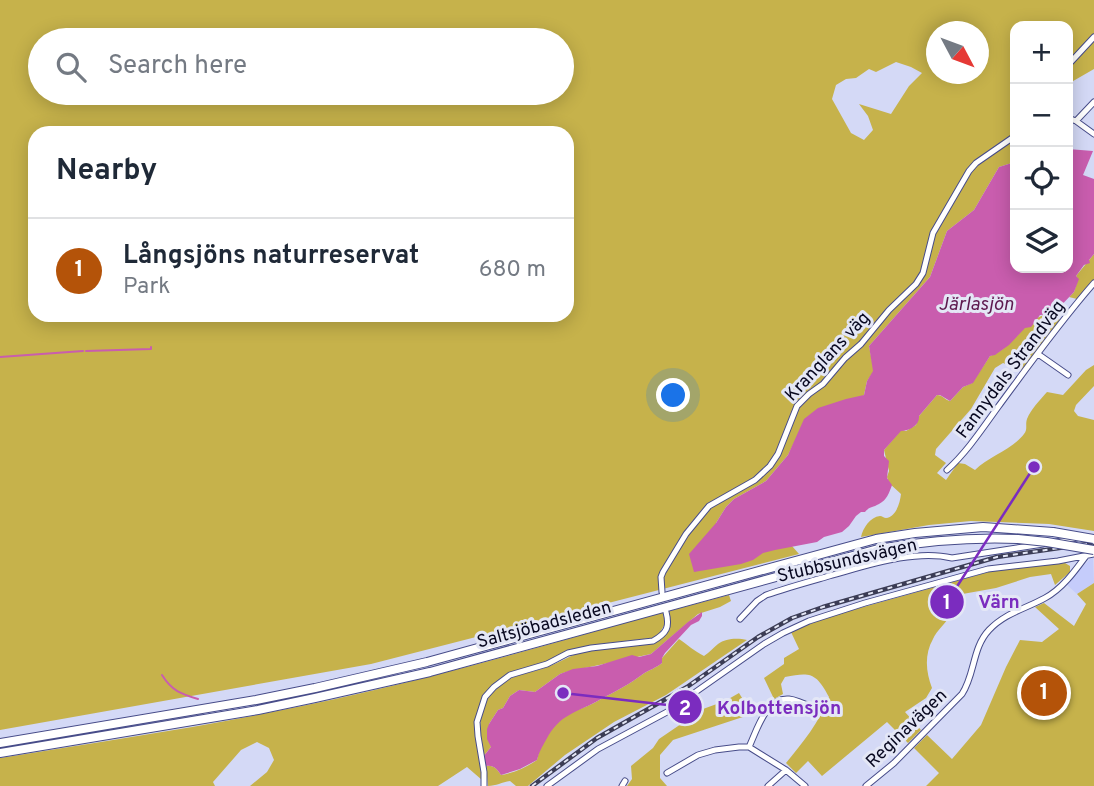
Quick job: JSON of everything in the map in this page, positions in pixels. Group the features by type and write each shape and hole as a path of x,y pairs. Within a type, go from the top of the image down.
{"highway":[{"name":"Saltsjöbadsleden","path":"0,743 243,702 349,680 440,658 876,540 915,533 983,527 1094,537"},
{"name":"Saltsjöbadsleden","path":"0,753 258,710 372,685 878,549 916,542 1018,539 1067,544 1094,552"}],"street":[{"path":"1073,60 1094,37"},
{"path":"1076,121 1094,103"},
{"path":"1073,120 1094,134"},
{"name":"Kranglans väg","path":"662,592 663,572 698,517 709,506 755,480 770,466 778,454 797,406 823,384 916,284 923,273 933,233 969,171 1010,139"},
{"name":"Fannydals Strandväg","path":"947,470 986,424 1094,283"},
{"path":"1038,354 1068,375"},
{"name":"Stubbsundsvägen","path":"740,619 765,595 886,562 923,555 952,558 1094,537"},
{"path":"547,786 598,749 667,712 764,644 809,621 988,569 1071,559 1094,552"},
{"name":"Reginavägen","path":"866,786 894,763 962,694 967,686 978,647 988,631 1005,616 1048,597 1086,556"},
{"path":"1071,559 1074,572"},
{"path":"484,786 477,722 485,697 494,687 510,675 547,664 568,653 653,640 666,630 669,622 666,612"},
{"path":"749,747 765,712 780,699 792,699 820,711"},
{"path":"667,773 706,752 749,747 786,769 804,786"},
{"path":"768,786 786,769"}],"shaded area":[{"path":"0,0 1094,0 1094,69 1073,81 1073,21 1010,21 1010,164 999,167 974,210 947,231 930,277 869,346 874,371 867,381 864,395 794,443 788,455 766,481 734,499 716,523 775,546 792,546 799,554 371,664 0,730","holes":["896,62 922,73 909,86 891,114 859,104 868,116 873,130 864,140 851,133 832,99 836,85 846,79 856,78 869,69 876,72"]},
{"path":"1094,254 1094,280 1077,299 1069,297 1074,292 1078,279 1076,276"},
{"path":"1053,314 1060,320 1026,364 1021,370 1003,363 995,368 971,409 936,449 935,455 946,463 937,473 946,480 958,463 975,470 1019,440 1025,432 1029,415 1047,392 1063,395 1094,365 1094,386 1076,405 1074,411 1078,416 1094,420 1094,531 1049,524 971,521 861,537 870,521 880,516 889,517 895,512 900,501 901,494 889,483 887,477 889,471 884,450 901,430 906,431 916,425 919,416 937,395 950,401 963,387 972,383 990,356 1006,347 1032,322"},
{"path":"1093,556 1094,583 1077,594 1066,584"},
{"path":"1065,563 1070,566 1070,572 1055,585 1051,574 957,595 950,616 928,651 927,670 932,688 926,698 905,712 921,730 908,743 887,722 822,776 808,761 796,773 786,763 815,724 829,697 816,679 801,675 785,677 781,684 783,694 774,699 764,678 784,664 784,658 799,649 791,632 824,618 999,569"},
{"path":"1094,583 1094,786 926,786 939,773 914,748 927,735 952,759 981,725 1020,640 1042,642 1059,629 1035,607 1044,603 1074,626 1086,604 1077,594"},
{"path":"729,595 731,601 698,614 651,654 566,672 535,692 519,690 510,696 489,724 491,747 483,757 481,713 486,699 497,685 581,652 652,644 668,631 669,611"},
{"path":"663,612 665,624 659,634 652,638 591,645 567,651 547,662 509,673 484,695 475,722 482,780 467,767 438,786 250,786 267,772 274,760 269,748 257,742 241,750 213,782 215,786 0,786 0,758 204,725 321,702 468,666"},
{"path":"679,639 704,656 725,641 747,640 666,695 614,722 565,755 528,786 516,786 510,781 488,786 486,766 495,768 501,775 533,763 554,726 571,713 594,703 660,665 662,658"},
{"path":"739,693 752,714 673,740 660,755 660,778 667,786 627,786 632,779 631,766 653,748 659,739 703,709"}],"water":[{"name":"Järlasjön","path":"1073,149 1093,151 1083,175 1094,179 1094,254 1089,260 1090,263 1084,265 1076,276 1079,279 1074,292 1053,314 1040,315 1031,327 1025,328 1009,345 990,356 973,383 963,387 950,401 937,395 919,416 916,425 901,431 884,450 884,456 889,461 887,478 892,485 887,496 882,502 856,516 842,532 817,542 763,553 741,564 694,572 689,554 734,499 766,481 788,455 804,419 818,408 864,395 867,381 873,371 869,346 930,277 947,231 974,210 999,167 1010,164 1010,273 1073,273"},
{"path":"702,612 699,621 691,625 665,653 662,663 557,724 537,760 501,775 495,768 484,764 483,757 491,747 487,739 487,729 510,696 519,690 535,692 560,674 573,669 597,666 632,655 639,657 651,654"}],"waterway":[{"path":"86,351 151,347"},
{"path":"0,357 83,351"},
{"path":"162,675 177,691 198,699"}],"railway":[{"path":"532,786 597,738 687,687 758,637 792,618 997,557 1094,543"}],"place":[{"name":"Värn","path":"1034,467"},
{"name":"Kolbottensjön","path":"563,693"},
{"name":"Långsjöns naturreservat","path":"1044,693"}]}
